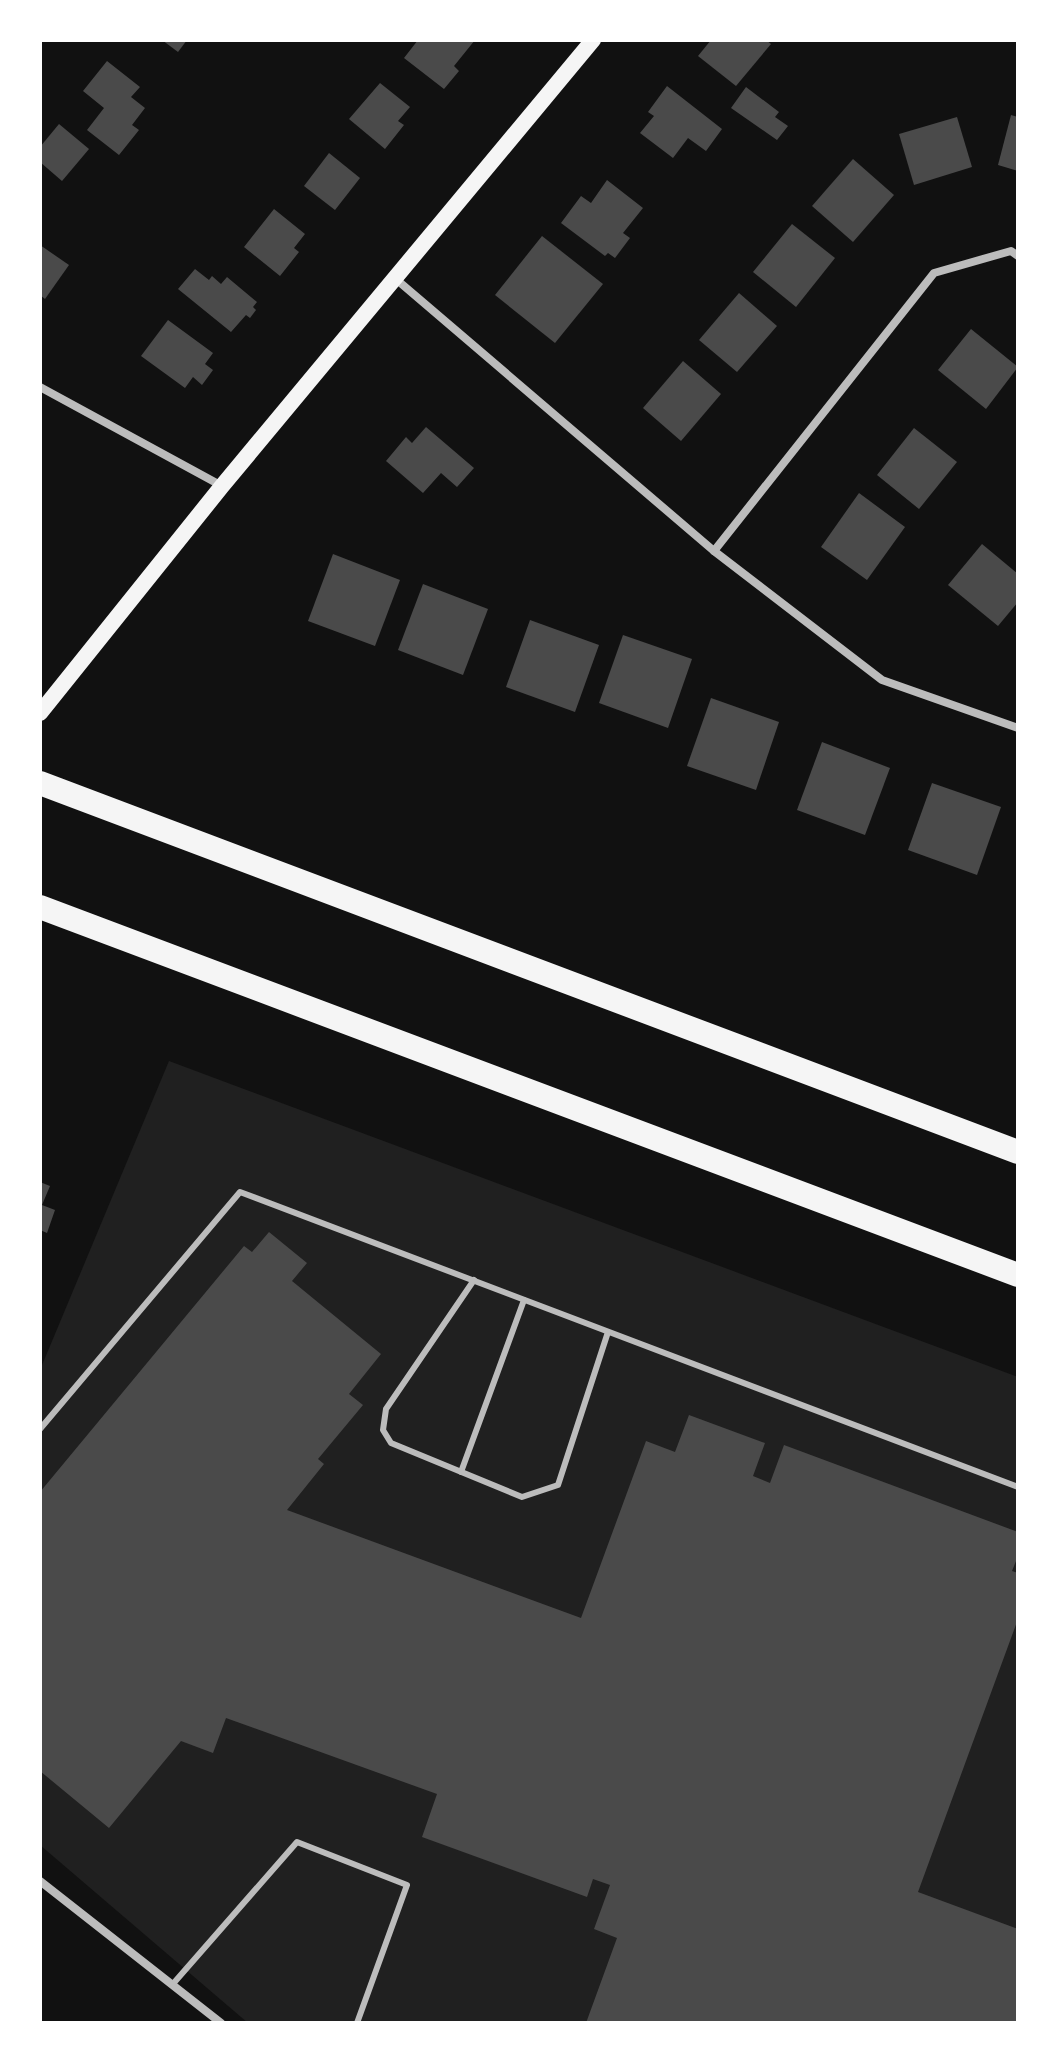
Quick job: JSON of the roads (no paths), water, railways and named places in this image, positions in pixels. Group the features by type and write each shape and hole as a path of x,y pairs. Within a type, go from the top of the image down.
{"highway":[{"path":"40,783 1018,1152"},
{"path":"40,907 1018,1275"}],"main road":[{"path":"40,713 222,486 397,280 593,40"}],"street":[{"path":"714,551 934,273 1011,251 1018,256"},
{"path":"397,280 714,551 882,680 1018,728"},
{"path":"40,387 222,486"},
{"path":"40,1881 221,2023"}],"lane":[{"path":"40,1429 240,1192 1018,1487"},
{"path":"474,1280 386,1409 383,1430 391,1443 522,1497 558,1485 608,1332"},
{"path":"461,1472 524,1300"},
{"path":"172,1985 297,1842 407,1885 357,2023"}]}
